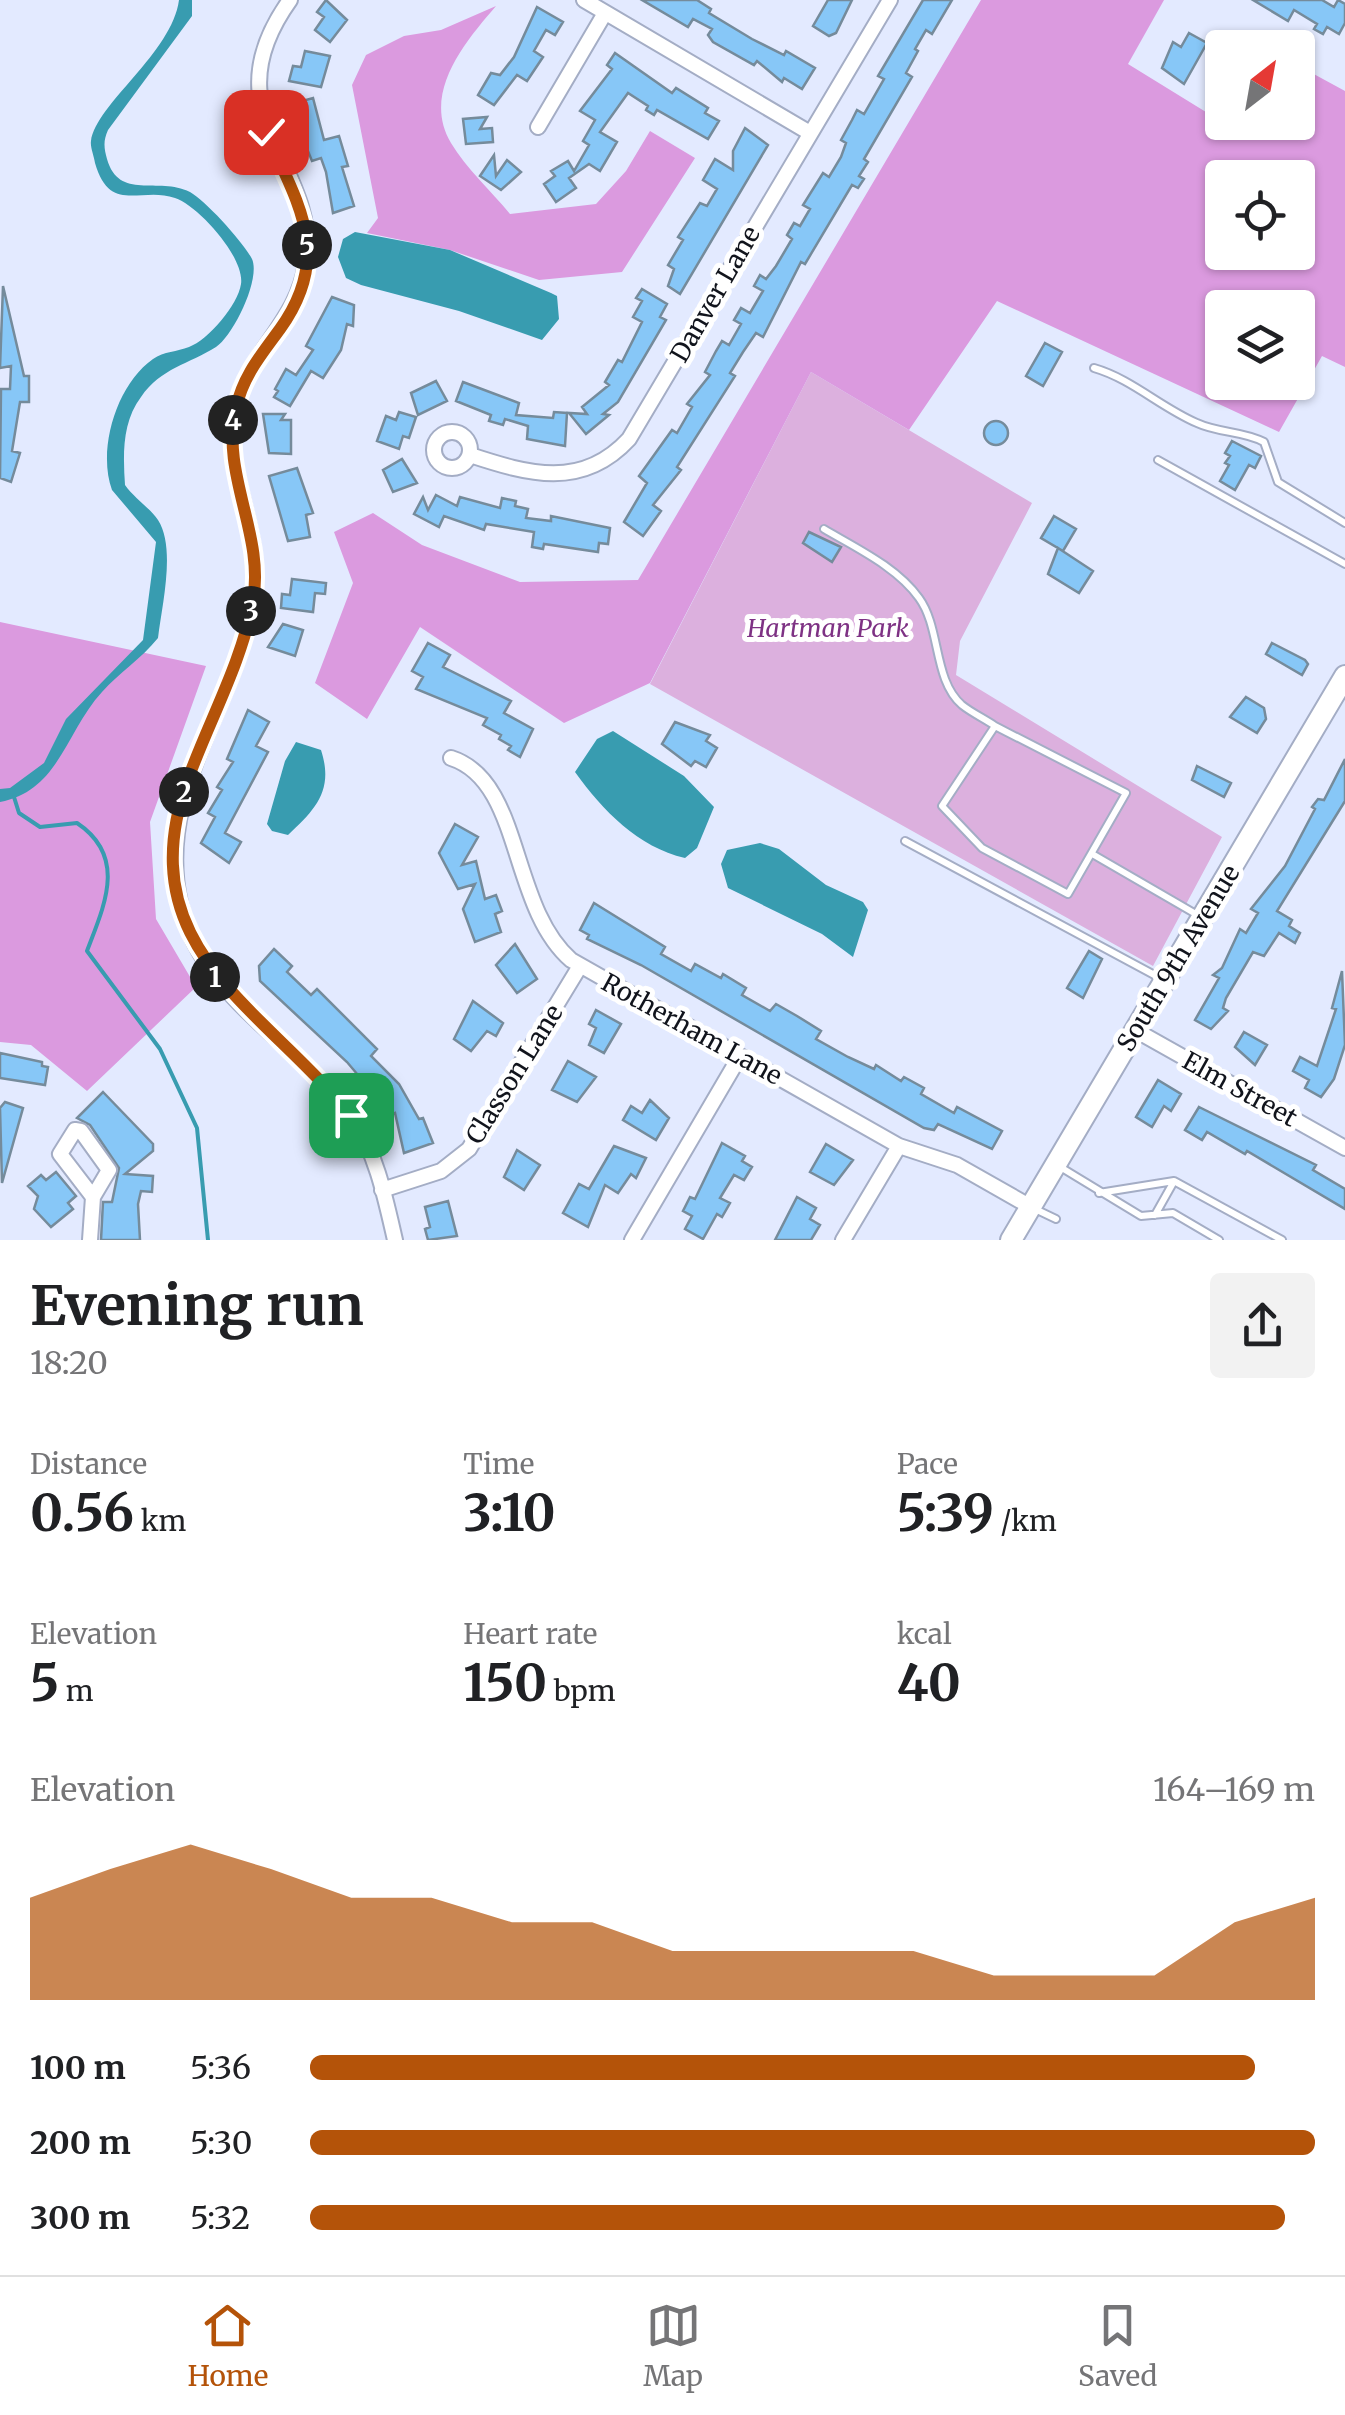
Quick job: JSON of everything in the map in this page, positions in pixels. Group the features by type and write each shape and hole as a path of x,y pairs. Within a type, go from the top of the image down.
{"street":[{"path":"290,0 267,44 260,92 266,132 301,204 306,259 292,310 252,366 235,409 233,464 253,532 255,587 248,622 182,798 175,835 176,878 184,914 204,961 229,994 341,1102 366,1142 395,1240"},
{"path":"584,0 810,133"},
{"name":"Danver Lane","path":"470,455 528,474 554,475 592,466 623,445 890,0"},
{"path":"538,127 606,13"},
{"name":"South 9th Avenue","path":"1012,1240 1345,676"},
{"name":"Rotherham Lane","path":"451,758 475,769 492,787 542,929 580,966 899,1146 957,1165 1031,1207"},
{"name":"Classon Lane","path":"382,1190 441,1171 472,1146 580,966"},
{"name":"Elm Street","path":"1135,1030 1341,1146"},
{"path":"632,1240 740,1056"},
{"path":"1341,1146 1345,1129"},
{"path":"843,1240 899,1146"},
{"path":"90,1240 93,1197"}],"lane":[{"path":"1094,368 1126,380 1162,406 1200,424 1264,442 1282,486 1345,523"},
{"path":"1158,460 1345,564"},
{"path":"824,529 882,564 918,596 932,622 941,665 959,703 995,726 1126,793 1094,855 1068,894 982,848 942,806 995,726"},
{"path":"905,841 1165,980"},
{"path":"1094,855 1202,918"},
{"path":"1056,1164 1141,1216 1173,1214 1219,1240"},
{"path":"1100,1192 1174,1182 1282,1240"},
{"path":"1155,1214 1174,1182"},
{"path":"1031,1207 1056,1219"}],"green space":[{"name":"Hartman Park","path":"811,372 1032,503 960,641 956,675 1222,837 1153,966 650,684"}],"shaded area":[{"path":"981,0 1164,0 1128,64 1205,111 1205,140 1315,140 1315,75 1345,91 1345,367 1322,356 1315,368 1315,290 1205,290 1205,398 997,301 909,430 811,372 650,683 564,723 420,627 367,719 315,683 353,583 334,532 373,513 422,545 520,582 638,580"},
{"path":"496,6 451,69 441,105 451,143 510,214 596,204 626,171 650,131 695,158 622,272 539,280 450,250 367,233 378,218 352,85 366,55 404,36 441,30"},
{"path":"1210,400 1297,400 1279,432"},
{"path":"0,622 206,666 150,822 156,919 196,987 87,1091 31,1045 0,1042"}],"water":[{"path":"179,0 192,0 192,16 108,130 107,159 113,172 130,184 178,188 197,197 224,222 252,259 253,280 244,306 223,341 157,379 135,407 127,428 125,485 158,520 166,546 158,638 102,692 49,773 20,796 0,802 0,789 10,788 44,763 66,719 143,640 156,542 112,490 107,456 113,418 140,370 157,356 189,347 205,337 228,311 241,284 228,247 196,211 162,195 118,194 101,179 95,163 91,141 96,126 163,39"},
{"path":"355,232 450,250 551,293 557,296 559,319 542,340 459,311 361,285 346,278 338,257 343,239"},
{"path":"613,731 684,776 714,807 697,848 685,858 652,845 623,826 575,772 597,739"},
{"path":"296,742 321,750 324,788 314,807 288,835 272,831 267,824 285,761"},
{"path":"760,843 779,849 826,885 863,902 868,910 853,957 822,934 728,888 721,864 727,850"}],"building":[{"path":"326,0 347,20 330,42 315,30 324,17 317,12"},
{"path":"642,0 697,0 711,9 709,13 752,39 784,55 786,51 815,68 802,89 784,78 782,82 757,61 754,65 713,42 708,35 712,29 693,19 688,27"},
{"path":"828,0 852,0 836,33 829,36 813,26"},
{"path":"923,0 952,0 932,34 926,30 915,49 918,51 906,73 912,77 864,159 868,162 859,176 864,179 858,188 852,185 805,264 801,262 763,337 756,333 730,373 735,376 677,467 681,470 653,505 661,511 643,536 624,522 647,483 639,476 672,430 677,433 692,407 687,404 710,375 705,372 716,351 722,341 729,345 741,324 734,320 741,308 750,313 763,291 754,286 760,275 766,279 776,266 792,239 787,235 794,223 800,226 810,209 803,205 823,173 829,177 841,157 846,143 841,140 857,110 864,114 884,79 878,76"},
{"path":"1253,0 1322,0 1334,7 1338,0 1345,4 1345,23 1339,34 1327,27 1323,34 1314,29 1317,24 1294,10 1288,21"},
{"path":"537,7 563,22 555,35 546,30 534,51 543,57 527,81 517,75 494,105 478,95 491,73 500,75 514,57"},
{"path":"1189,33 1205,42 1184,84 1162,68 1173,42 1181,47"},
{"path":"305,51 330,56 321,87 289,81 293,66 301,67"},
{"path":"615,53 672,93 676,88 708,108 705,113 719,121 708,139 657,110 654,115 628,93 600,132 617,142 600,171 589,164 569,178 576,188 556,202 544,184 555,176 551,171 568,161 574,171 589,145 583,141 595,120 580,111 612,69 607,65"},
{"path":"313,98 324,140 339,136 348,166 342,167 354,206 333,213 321,158 312,161 292,112 295,103"},
{"path":"487,117 480,129 492,128 493,142 466,144 463,119"},
{"path":"745,128 768,145 680,294 668,286 674,269 668,265 683,240 678,237 700,203 707,206 717,189 703,180 715,159 733,170 733,151"},
{"path":"494,155 496,176 507,160 521,172 501,190 480,176"},
{"path":"3,286 24,376 29,376 29,402 20,402 12,451 20,453 11,482 0,478 1,389 10,389 11,366 0,368"},
{"path":"642,289 667,304 660,317 666,320 618,402 603,414 609,415 586,434 569,413 587,414 582,407 609,385 605,382 618,360 622,362 642,322 633,317 642,301 636,298"},
{"path":"332,297 354,305 353,326 347,324 341,350 323,378 311,371 290,406 274,397 278,391 275,389 286,369 296,375 313,350 306,346"},
{"path":"1045,343 1062,352 1043,386 1026,376"},
{"path":"436,381 447,401 418,415 411,393"},
{"path":"463,382 519,403 516,415 553,418 554,412 567,413 565,446 527,439 528,426 505,419 503,425 489,421 491,415 456,401"},
{"path":"399,412 416,417 409,438 403,436 399,449 377,441 386,416 396,420"},
{"path":"263,414 285,414 281,420 291,420 291,454 269,453"},
{"path":"996,421 1005,424 1005,442 996,445 987,442 984,433 987,424"},
{"path":"1232,441 1261,456 1255,468 1249,465 1235,490 1220,481 1229,465 1225,463 1230,456 1225,453"},
{"path":"402,459 417,483 393,492 383,470"},
{"path":"297,468 313,513 306,515 310,537 288,541 269,476"},
{"path":"436,495 457,506 460,497 500,508 502,498 516,501 515,506 528,509 526,518 551,521 551,516 610,528 608,544 599,543 598,552 544,544 543,549 532,547 534,532 486,524 484,530 444,516 439,527 414,514 423,497 428,510"},
{"path":"1054,516 1076,529 1063,551 1041,538"},
{"path":"809,532 841,547 832,562 803,543"},
{"path":"1058,548 1093,571 1079,593 1048,574"},
{"path":"292,579 326,583 325,594 315,593 313,612 281,608 282,594 290,595"},
{"path":"283,624 303,630 295,656 268,647"},
{"path":"428,643 450,655 443,667 511,701 504,713 533,729 520,757 508,750 511,746 499,739 501,735 483,725 487,718 416,689 423,677 412,671"},
{"path":"1272,643 1305,660 1308,664 1302,675 1266,654"},
{"path":"1246,697 1264,708 1266,719 1257,733 1230,717"},
{"path":"248,710 269,722 256,746 268,752 225,833 241,842 229,863 201,843 215,817 208,813 222,790 217,787 233,762 227,759"},
{"path":"675,722 710,735 706,741 717,748 706,767 695,761 691,766 662,744"},
{"path":"1345,759 1345,801 1277,911 1292,920 1289,926 1300,933 1295,943 1279,933 1264,956 1253,952 1226,998 1223,1008 1228,1011 1211,1029 1195,1020 1219,978 1213,975 1222,968 1240,929 1246,933 1258,913 1251,909 1285,866 1315,809 1312,807 1318,799 1324,800"},
{"path":"1197,766 1231,783 1224,797 1192,780"},
{"path":"455,824 478,837 462,865 476,861 485,899 496,895 502,911 495,914 501,932 475,942 463,909 475,884 458,889 439,853"},
{"path":"594,903 665,947 661,954 691,971 695,964 721,978 723,974 746,988 742,995 770,1011 776,1004 821,1031 816,1039 874,1069 876,1065 901,1081 904,1077 924,1088 921,1094 954,1113 957,1107 1002,1131 992,1149 938,1124 934,1130 924,1128 641,965 587,939 589,935 580,930"},
{"path":"515,944 537,979 517,993 496,965"},
{"path":"274,949 292,966 287,972 311,995 317,989 377,1049 371,1056 399,1084 419,1119 423,1118 433,1143 404,1153 395,1113 390,1115 377,1091 374,1094 347,1062 260,981 259,966"},
{"path":"1089,951 1102,959 1083,998 1067,988"},
{"path":"1342,971 1345,1045 1334,1079 1321,1097 1305,1088 1309,1080 1293,1071 1300,1057 1317,1066 1336,1009 1332,1008"},
{"path":"473,1001 503,1023 496,1036 487,1031 471,1051 454,1039"},
{"path":"596,1010 621,1024 604,1053 589,1045 596,1028 589,1024"},
{"path":"1244,1032 1267,1045 1255,1065 1235,1047"},
{"path":"0,1053 42,1062 42,1066 48,1067 45,1085 0,1078"},
{"path":"568,1061 596,1077 577,1102 552,1090"},
{"path":"1158,1080 1181,1094 1171,1111 1164,1106 1152,1127 1136,1117"},
{"path":"103,1092 153,1144 153,1151 125,1174 153,1176 152,1192 141,1191 138,1204 140,1240 101,1240 103,1202 112,1202 119,1168 90,1125 77,1118"},
{"path":"650,1100 669,1118 656,1140 623,1120 631,1106 642,1113"},
{"path":"5,1102 23,1108 2,1183 0,1108"},
{"path":"1199,1107 1316,1165 1313,1170 1345,1189 1345,1209 1247,1151 1245,1154 1207,1132 1202,1140 1185,1130"},
{"path":"722,1143 745,1156 742,1161 752,1167 744,1180 734,1175 720,1198 730,1203 722,1217 717,1214 703,1239 685,1229 692,1216 683,1211 690,1197 695,1199"},
{"path":"826,1144 853,1160 834,1185 810,1172"},
{"path":"614,1146 646,1158 636,1178 631,1174 618,1193 605,1185 588,1227 563,1213 579,1184 589,1189"},
{"path":"517,1150 540,1165 524,1190 504,1177"},
{"path":"56,1172 76,1196 68,1203 73,1209 51,1227 34,1209 38,1196 28,1186 41,1175 46,1180"},
{"path":"797,1197 816,1208 810,1219 820,1225 811,1240 775,1240"},
{"path":"448,1201 457,1236 428,1240 425,1229 430,1227 425,1207"}],"waterway":[{"path":"14,797 19,813 40,827 77,823 93,836 102,851 108,883 87,951 160,1049 197,1128 208,1240"}],"route":[{"path":"266,132 301,204 307,238 305,269 292,310 252,366 235,409 233,464 253,532 255,587 248,622 178,812 176,878 188,928 213,975 351,1115"}]}
